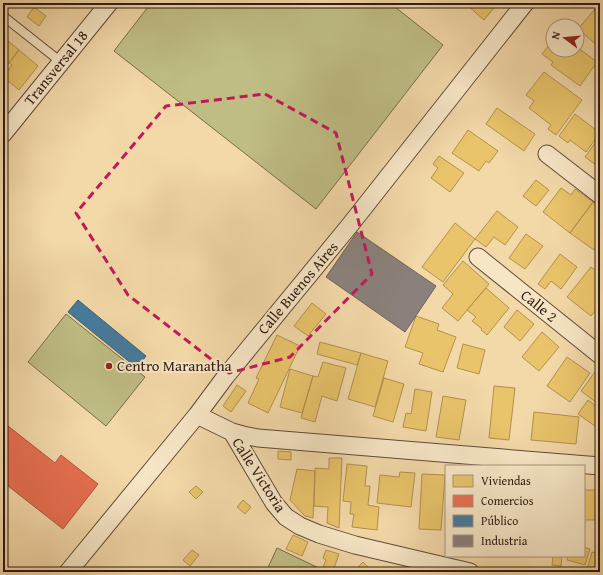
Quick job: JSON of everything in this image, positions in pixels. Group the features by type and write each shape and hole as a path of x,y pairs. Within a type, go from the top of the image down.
{"street":[{"name":"Transversal 18","path":"3,134 109,3"},
{"name":"Calle Buenos Aires","path":"68,572 197,416 226,376 350,225 525,3"},
{"path":"547,154 600,195"},
{"name":"Calle 2","path":"478,257 600,355"},
{"path":"197,416 232,432 258,438 600,466"},
{"name":"Calle Victoria","path":"232,432 274,503 286,517 300,526 319,534 355,544 470,572"}],"lane":[{"path":"3,16 61,62"}],"highlighted area":[{"path":"265,94 336,133 372,274 290,357 229,373 128,295 76,213 166,106"}],"shaded area":[{"path":"151,3 390,3 443,45 316,209 114,51"},
{"path":"66,314 145,377 106,426 28,362"},
{"path":"277,548 327,572 266,572"}],"building: Viviendas":[{"path":"470,3 498,3 484,20 468,6"},
{"path":"600,3 600,48 585,35 585,21"},
{"path":"34,7 46,16 39,26 27,17"},
{"path":"3,37 19,50 3,70"},
{"path":"19,50 38,66 19,90 3,77 12,65 9,63"},
{"path":"585,53 597,62 580,86 551,65 553,62 548,58 585,58"},
{"path":"544,72 582,100 556,135 548,129 551,125 529,108 534,101 526,95"},
{"path":"497,108 535,134 524,151 486,124"},
{"path":"575,114 600,133 586,152 570,140 568,143 559,136"},
{"path":"468,130 498,151 489,163 486,161 479,171 452,153"},
{"path":"600,136 600,168 585,157"},
{"path":"439,156 464,173 450,192 431,178 438,168 433,164"},
{"path":"536,180 549,190 536,206 523,196"},
{"path":"561,188 571,195 575,189 593,202 570,233 543,212"},
{"path":"593,202 600,207 600,241 594,250 570,233"},
{"path":"497,211 518,227 505,245 494,237 486,247 475,239"},
{"path":"455,223 475,239 443,282 422,267"},
{"path":"526,234 543,246 525,269 509,258"},
{"path":"560,254 577,267 561,289 551,281 545,289 538,284"},
{"path":"463,261 489,284 458,321 442,308 453,294 443,285"},
{"path":"591,267 600,274 600,305 591,316 567,297"},
{"path":"486,288 509,308 487,335 472,321 476,317 467,310"},
{"path":"312,303 326,314 308,336 294,326"},
{"path":"517,310 534,324 520,341 504,327"},
{"path":"416,316 439,324 437,330 456,337 443,372 419,364 423,353 405,347"},
{"path":"542,332 559,347 539,371 522,357"},
{"path":"277,335 300,346 268,413 248,403 259,379 256,378"},
{"path":"320,342 361,353 357,365 317,354"},
{"path":"463,344 485,350 479,374 457,368"},
{"path":"361,353 388,361 375,407 348,399"},
{"path":"567,357 590,373 570,402 547,386"},
{"path":"323,362 346,368 337,401 322,396 315,422 301,418 313,376 318,377"},
{"path":"290,369 313,376 302,413 280,407"},
{"path":"597,369 600,371 600,398 597,403 581,391"},
{"path":"384,378 404,384 393,422 373,416"},
{"path":"237,385 246,391 231,412 223,406"},
{"path":"494,386 515,388 509,440 489,438"},
{"path":"415,389 432,392 426,431 403,427 406,413 411,414"},
{"path":"443,396 466,400 459,440 436,437"},
{"path":"588,400 596,406 600,401 599,429 578,414"},
{"path":"534,412 579,417 576,444 531,440"},
{"path":"278,451 291,452 291,460 278,459"},
{"path":"329,458 342,458 339,528 327,523 328,507 314,506 315,468 329,469"},
{"path":"347,464 367,466 365,486 370,486 368,505 379,507 377,530 352,527 354,514 350,514 351,502 343,501"},
{"path":"297,469 315,471 313,518 305,516 290,500"},
{"path":"400,472 415,473 411,507 377,503 380,475 399,477"},
{"path":"422,474 445,475 441,530 419,529"},
{"path":"196,486 203,492 196,499 189,492"},
{"path":"585,490 597,490 595,520 585,520"},
{"path":"243,500 251,507 245,514 237,507"},
{"path":"293,535 308,542 302,556 286,549"},
{"path":"585,547 590,549 585,565 567,560 568,557 585,557"},
{"path":"192,550 199,555 190,566 183,560"},
{"path":"326,550 339,554 333,571 323,567 326,560 323,558"},
{"path":"592,552 600,554 600,572 587,569"},
{"path":"553,557 562,557 561,566 552,565"},
{"path":"363,562 373,572 353,572"}],"building: Comercios":[{"path":"3,422 55,463 61,455 98,484 63,529 3,482"}],"building: Público":[{"path":"78,300 146,356 137,368 68,312"}],"building: Industria":[{"path":"357,232 436,286 405,332 326,277"}],"place":[{"name":"Centro Maranatha","path":"109,366"}]}
